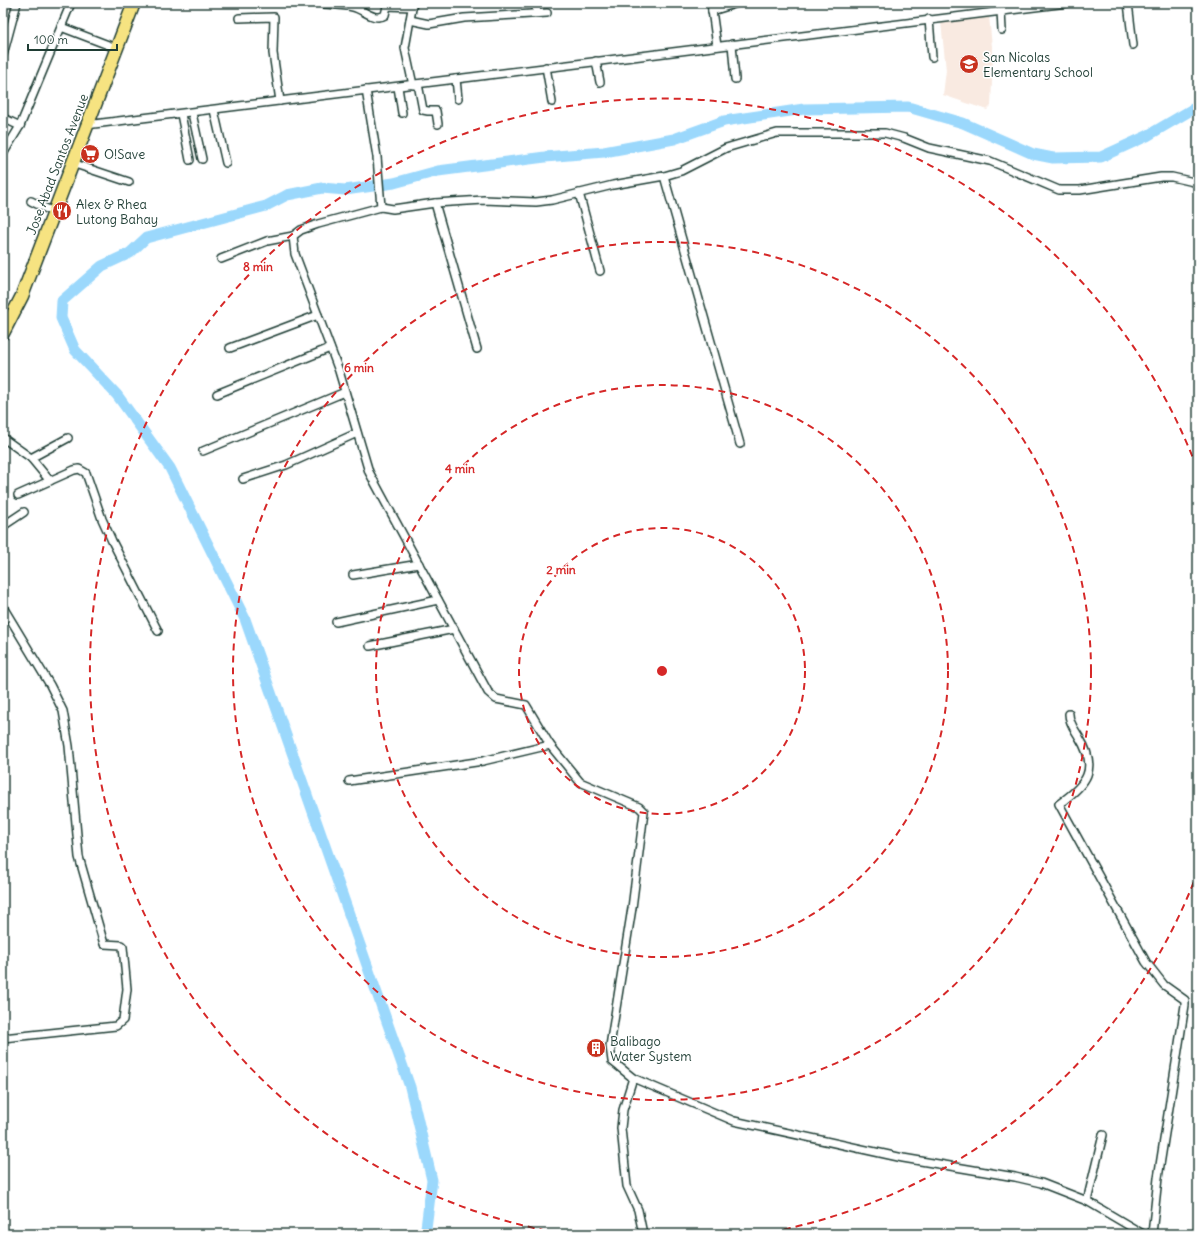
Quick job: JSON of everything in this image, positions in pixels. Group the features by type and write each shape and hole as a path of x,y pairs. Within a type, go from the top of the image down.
{"highway":[{"name":"Jose Abad Santos Avenue","path":"3,333 22,296 86,125 134,3"}],"street":[{"path":"3,55 18,3"},
{"path":"3,154 20,126 71,3"},
{"path":"535,3 537,12"},
{"path":"717,46 712,7 736,3"},
{"path":"86,125 1067,3"},
{"path":"1128,3 1133,45"},
{"path":"324,4 354,7 372,16 378,17 385,15 387,6 412,5 405,48 423,110 436,111 438,124"},
{"path":"1001,11 1002,30"},
{"path":"410,20 429,24 464,18 537,12 547,13"},
{"path":"239,18 274,17 273,53 280,101"},
{"path":"929,19 932,57"},
{"path":"61,27 116,48"},
{"path":"732,44 735,79"},
{"path":"596,61 600,82"},
{"path":"546,67 552,102"},
{"path":"456,79 458,99"},
{"path":"398,87 402,113"},
{"path":"366,90 381,189 381,207"},
{"path":"214,110 226,163"},
{"path":"192,113 202,159"},
{"path":"181,114 190,160"},
{"path":"3,118 20,126"},
{"path":"222,259 267,241 294,236 301,230 318,224 381,207 393,209 435,203 506,200 536,202 552,200 613,185 664,176 681,171 726,148 767,135 885,133 904,138 929,148 990,161 1059,190 1080,190 1161,177 1172,177 1198,183"},
{"path":"72,163 129,182"},
{"path":"664,176 740,444"},
{"path":"579,193 600,270"},
{"path":"31,201 54,212"},
{"path":"435,203 477,349"},
{"path":"294,236 295,254 345,392 369,472 491,696 496,699 526,705 550,745 580,782 640,807 644,812 632,908 610,1054 612,1061 617,1067 633,1078 734,1121 902,1158 1015,1177 1061,1190 1087,1201 1142,1234"},
{"path":"230,348 318,314"},
{"path":"217,394 330,348"},
{"path":"203,451 345,392"},
{"path":"243,480 286,464 357,433"},
{"path":"3,438 31,458 50,481"},
{"path":"31,458 68,438"},
{"path":"18,495 74,470 79,470 86,473 102,519 112,541 158,630"},
{"path":"3,526 24,512"},
{"path":"353,575 418,564"},
{"path":"336,622 438,600"},
{"path":"3,607 50,685 63,711 69,746 79,857 104,944 121,944 123,947 127,989 123,1020 116,1026 3,1038"},
{"path":"370,646 454,629"},
{"path":"1069,714 1071,723 1090,760 1090,768 1086,779 1059,804 1146,962 1164,985 1185,1000 1186,1005 1158,1178 1152,1234"},
{"path":"349,781 483,762 550,745"},
{"path":"633,1078 624,1110 622,1128 627,1186 638,1210 643,1234"},
{"path":"1087,1201 1103,1135"}],"shaded area":[{"name":"San Nicolas Elementary School","path":"989,16 993,57 991,106 987,110 943,95 946,70 941,22"}],"waterway":[{"path":"422,1234 426,1228 432,1180 410,1087 245,619 170,468 117,395 75,350 61,318 62,301 102,266 130,253 146,238 266,206 287,195 322,188 345,190 394,183 438,171 545,157 604,152 674,139 724,121 804,109 908,107 963,123 1033,154 1053,158 1101,157 1147,136 1198,106"}],"place":[{"name":"San Nicolas Elementary School","path":"969,64"},
{"name":"O!Save","path":"90,154"},
{"name":"Alex & Rhea Lutong Bahay","path":"62,211"},
{"name":"Balibago Water System","path":"596,1048"}]}
